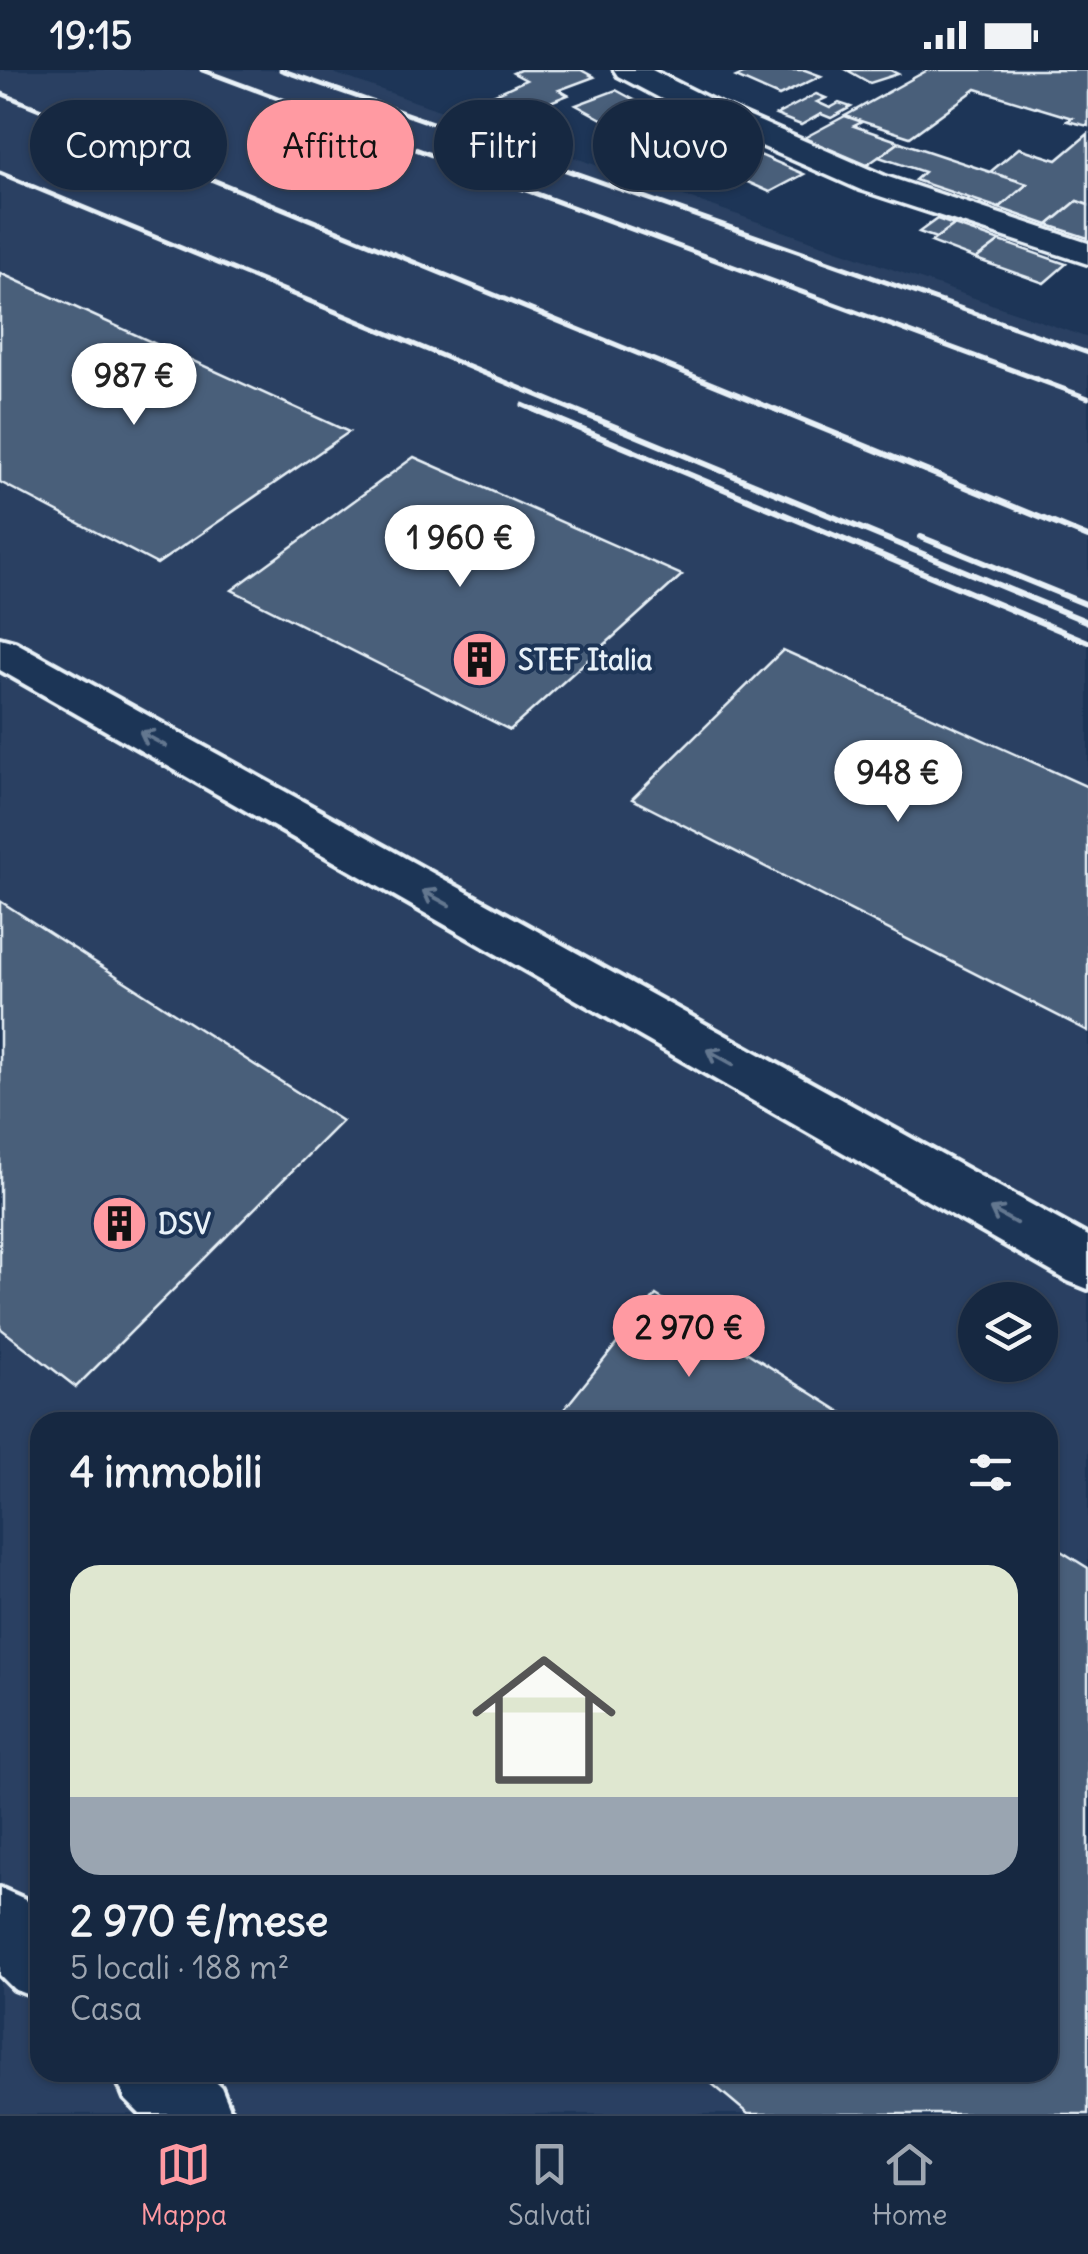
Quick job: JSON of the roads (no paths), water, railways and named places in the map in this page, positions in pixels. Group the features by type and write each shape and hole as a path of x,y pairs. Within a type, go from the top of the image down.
{"main road":[{"path":"629,70 709,111 874,183 1088,254"}],"street":[{"path":"0,652 1088,1264"},
{"path":"0,1924 30,1953"},
{"path":"162,2082 194,2114"}],"railway":[{"path":"202,70 1088,398"},
{"path":"281,70 1088,353"},
{"path":"0,93 781,412"},
{"path":"0,173 578,412"},
{"path":"523,405 539,412"},
{"path":"533,409 1088,642"},
{"path":"572,409 1088,622"},
{"path":"775,409 1088,537"},
{"path":"921,537 1088,605"}],"place":[{"name":"STEF Italia","path":"479,660"},
{"name":"DSV","path":"119,1224"}]}
